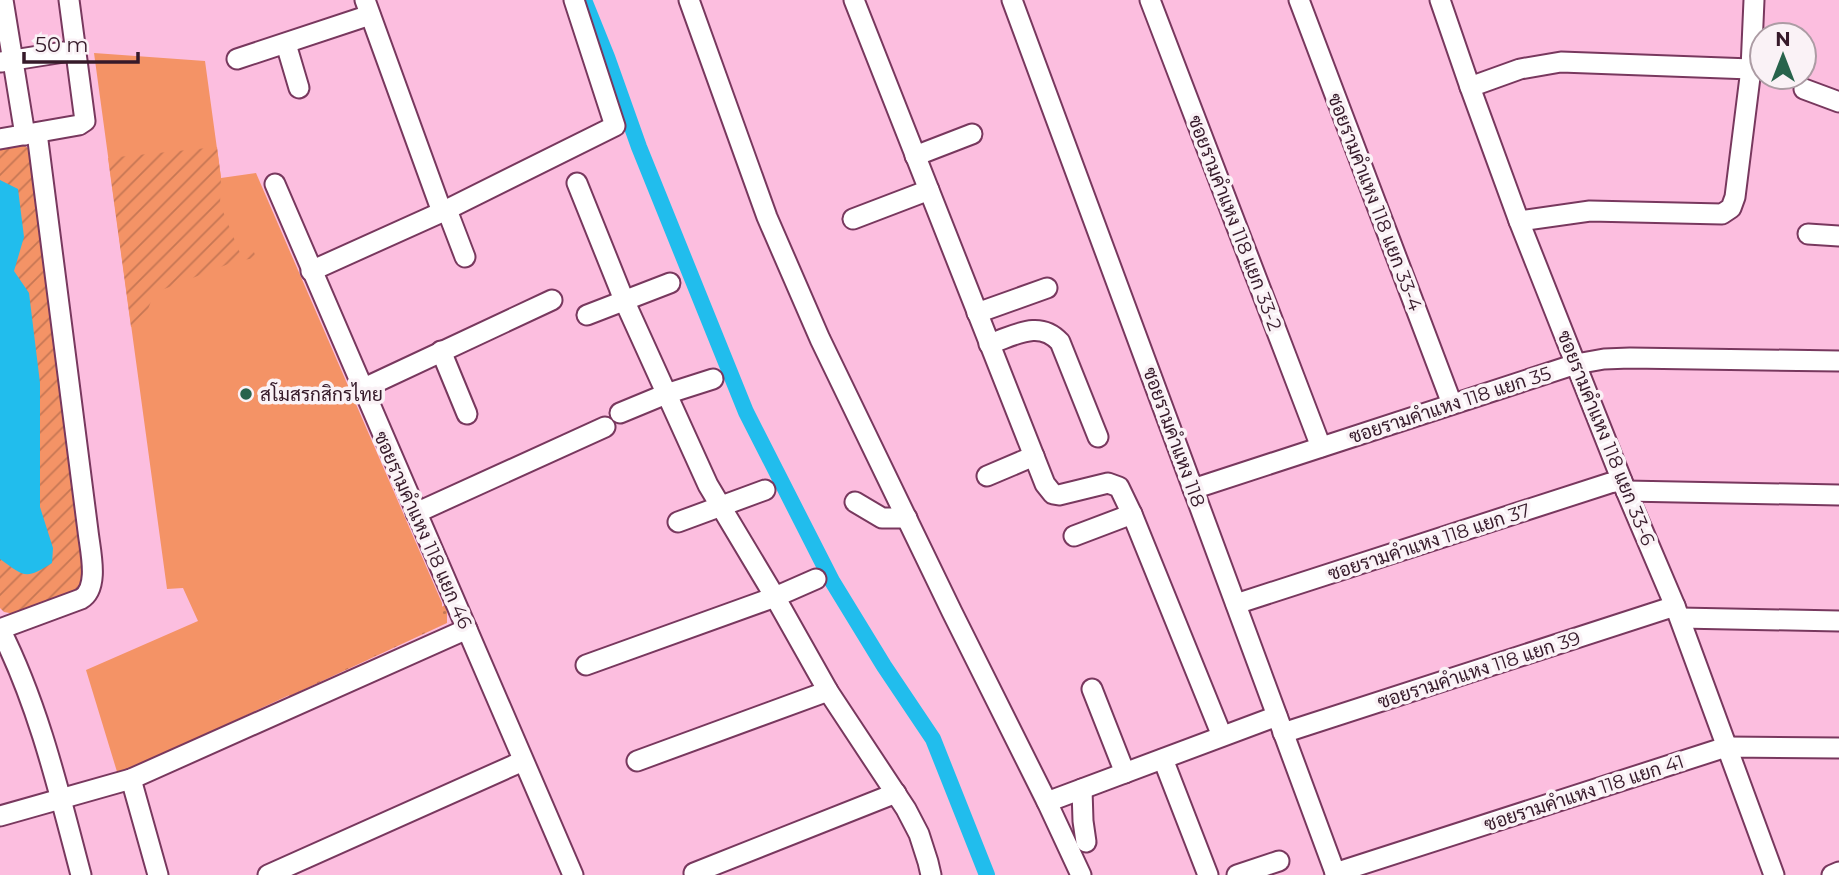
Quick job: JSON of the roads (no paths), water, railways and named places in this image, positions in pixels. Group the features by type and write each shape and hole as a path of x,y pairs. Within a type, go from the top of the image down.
{"street":[{"path":"3,0 7,61 31,134 93,582 89,594 81,599 0,629 30,699 81,875"},
{"path":"0,139 79,125 85,121 69,0"},
{"path":"311,271 444,211 615,126 574,0"},
{"path":"689,0 767,217 820,339 1081,875"},
{"path":"854,0 1045,484 1053,494 1059,495 1108,483 1119,487 1222,736"},
{"name":"ซอยรามคำแหง 118","path":"1012,0 1336,874"},
{"name":"ซอยรามคำแหง 118 แยก 33-2","path":"1150,0 1321,447"},
{"name":"ซอยรามคำแหง 118 แยก 33-4","path":"1298,0 1452,404"},
{"name":"ซอยรามคำแหง 118 แยก 33-6","path":"1440,0 1519,221 1677,612 1774,875"},
{"path":"1753,21 1754,0"},
{"path":"237,60 286,44 368,7 444,211 465,257"},
{"path":"286,44 299,88"},
{"path":"7,61 64,52"},
{"path":"1470,87 1520,69 1561,62 1748,69"},
{"path":"1519,221 1590,211 1722,214 1731,208 1735,197 1748,91"},
{"path":"1809,91 1839,102"},
{"path":"915,156 972,134"},
{"path":"577,183 624,300 708,485 828,691 896,793 919,834 931,875"},
{"name":"ซอยรามคำแหง 118 แยก 46","path":"275,184 573,875"},
{"path":"853,219 929,190"},
{"path":"1808,234 1839,236"},
{"path":"587,315 670,284"},
{"path":"977,313 1047,288"},
{"path":"362,389 552,300"},
{"path":"989,344 1034,329 1054,336 1060,342 1098,437"},
{"path":"442,351 467,414"},
{"name":"ซอยรามคำแหง 118 แยก 35","path":"1193,489 1452,404 1576,365 1604,359 1839,361"},
{"path":"416,513 666,394 713,379"},
{"path":"987,476 1034,456"},
{"name":"ซอยรามคำแหง 118 แยก 37","path":"1236,604 1597,487 1839,495"},
{"path":"678,522 765,490"},
{"path":"855,502 882,518 907,518"},
{"path":"1074,536 1132,514"},
{"path":"586,665 775,597 816,579"},
{"name":"ซอยรามคำแหง 118 แยก 39","path":"1047,802 1222,736 1280,724 1677,612 1839,621"},
{"path":"0,816 131,779 467,629"},
{"path":"1092,688 1125,773"},
{"path":"637,761 828,691"},
{"name":"ซอยรามคำแหง 118 แยก 41","path":"1336,874 1726,747 1839,748"},
{"path":"1163,759 1208,875"},
{"path":"268,875 523,761"},
{"path":"131,779 158,875"},
{"path":"1082,789 1086,842"},
{"path":"694,873 896,793"},
{"path":"1237,875 1279,861"},
{"path":"1832,875 1839,872"}],"water":[{"path":"0,180 18,189 24,237 14,271 29,293 40,383 40,507 53,548 52,563 30,574 20,573 0,559"}],"waterway":[{"path":"584,0 639,147 746,412 832,581 933,739 987,875"}],"place":[{"name":"สโมสรกสิกรไทย","path":"246,394"}]}
